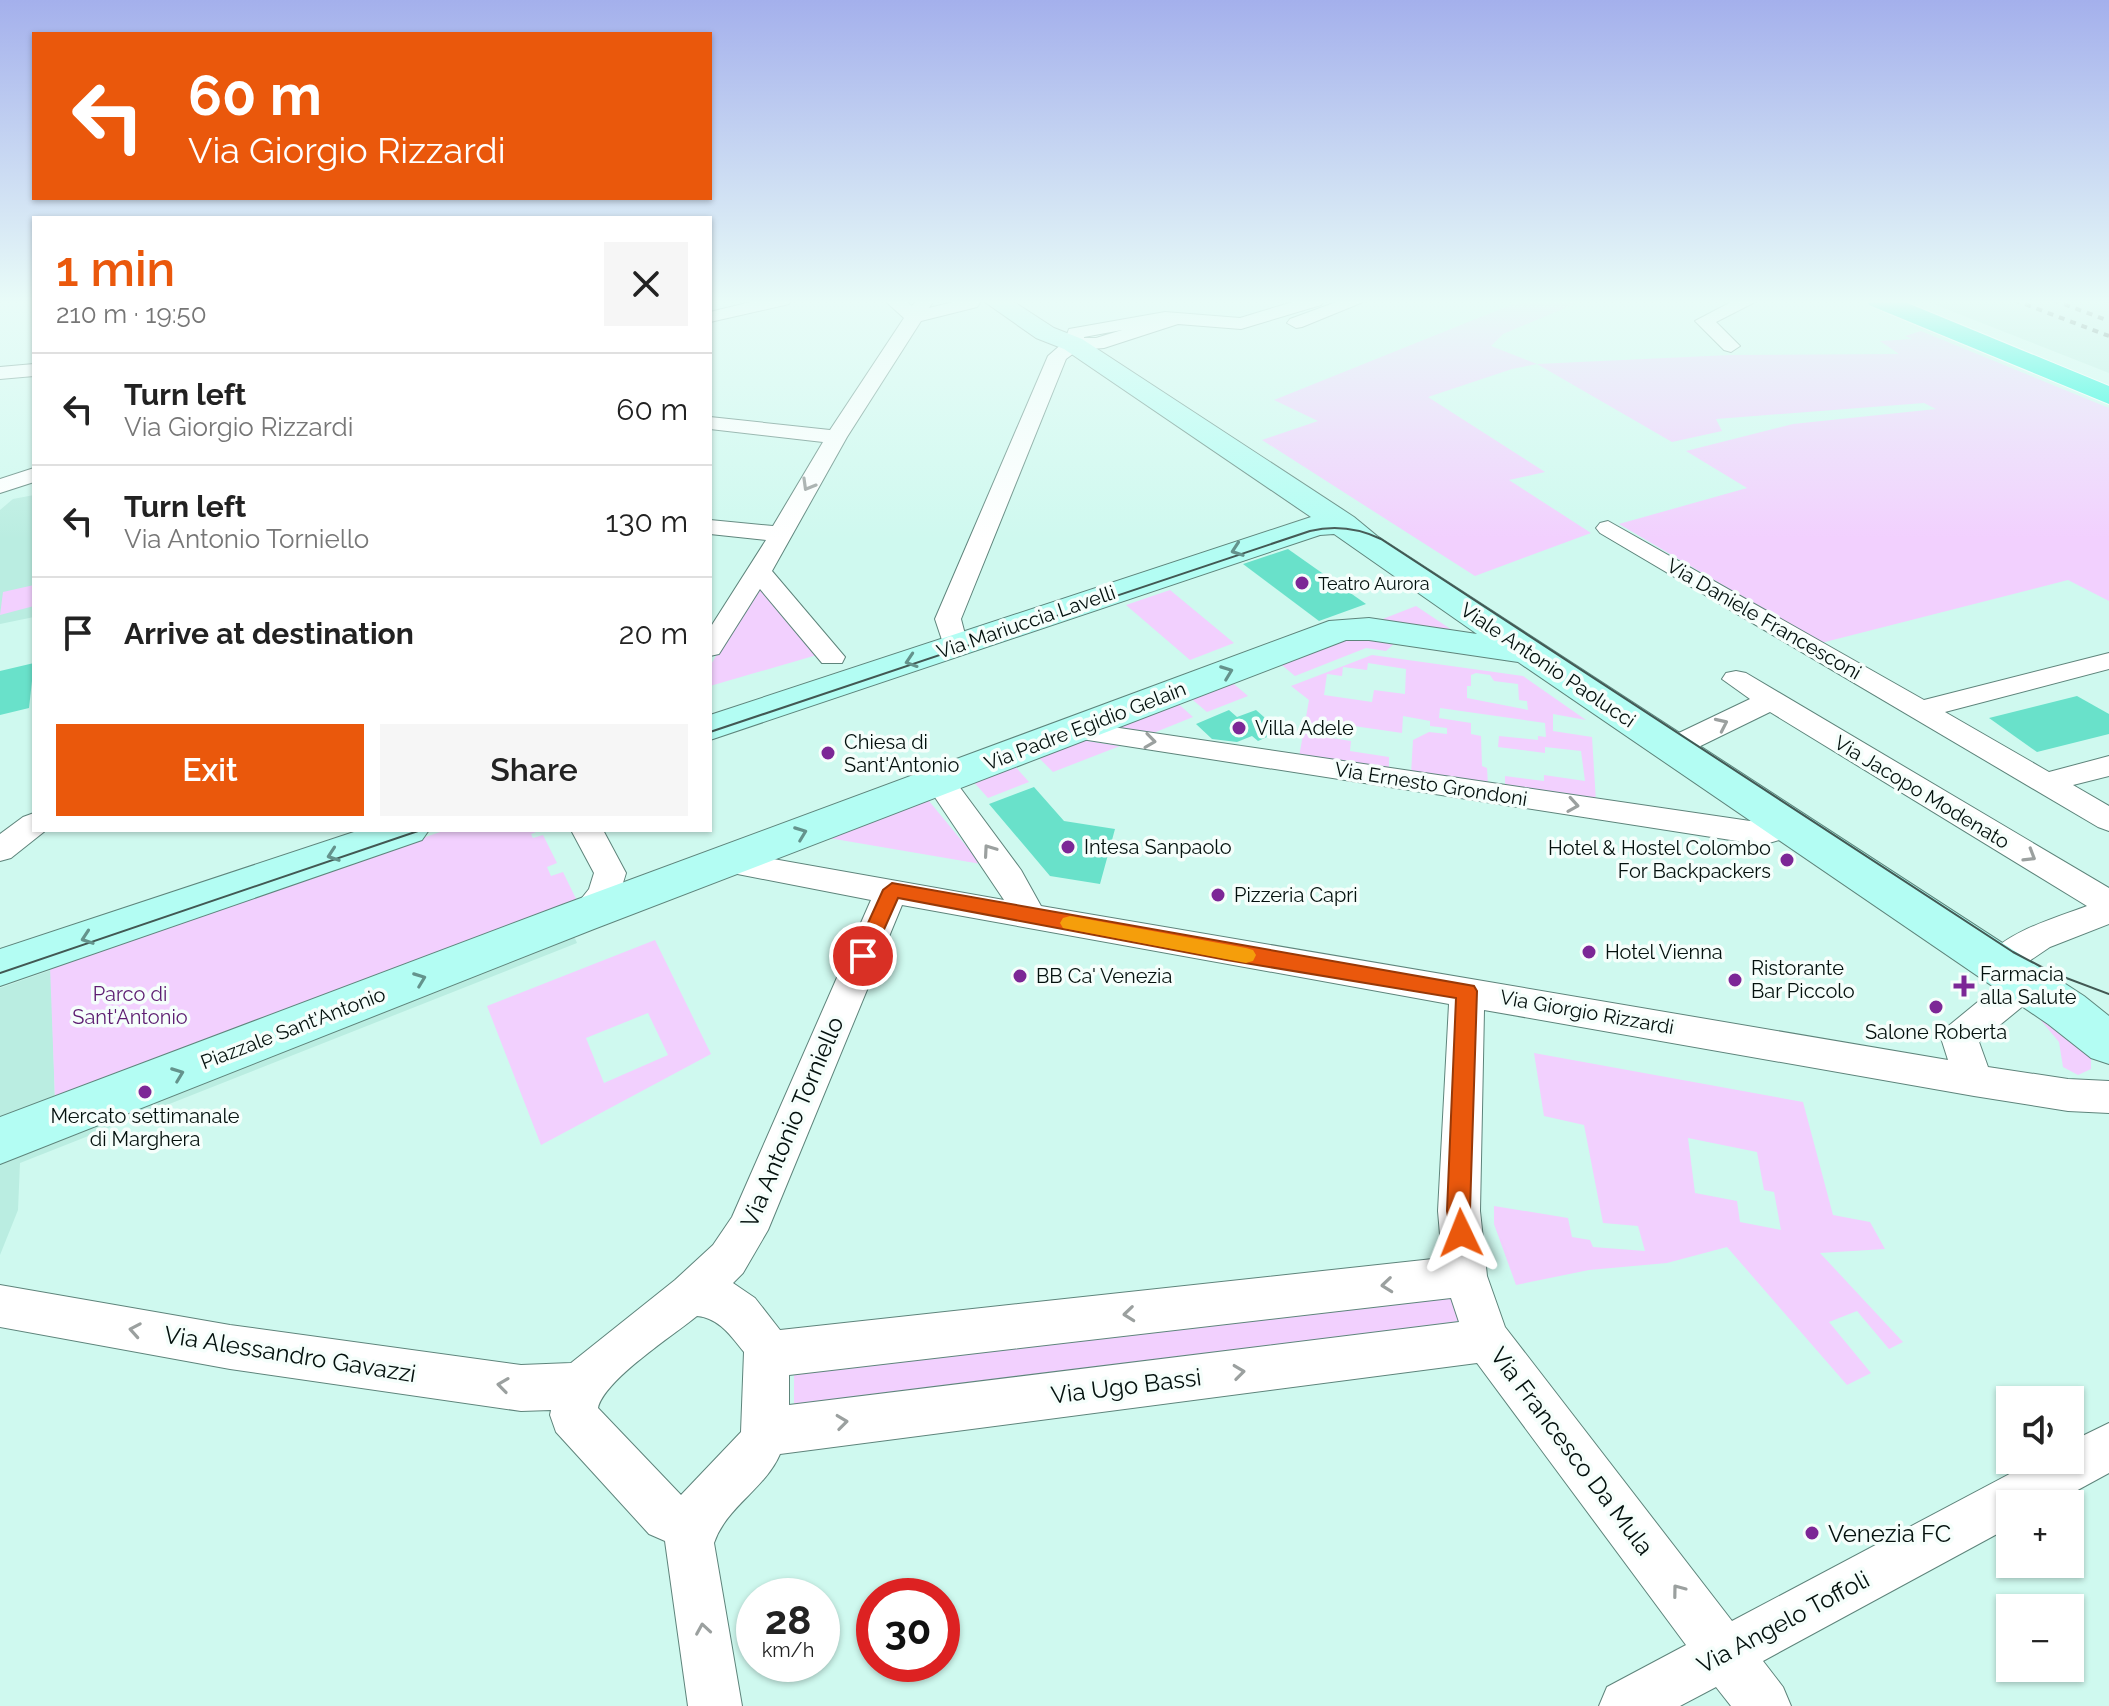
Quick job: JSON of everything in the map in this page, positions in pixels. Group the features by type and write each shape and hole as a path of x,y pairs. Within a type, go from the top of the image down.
{"highway":[{"path":"2070,380 2109,396"}],"street":[{"path":"712,642 759,572 836,437 873,380"},
{"path":"955,646 948,619 1048,380"},
{"name":"Viale Antonio Paolucci","path":"1126,380 1672,748 2012,974 2088,1021 2109,1044"},
{"path":"712,423 836,437"},
{"path":"0,477 32,474"},
{"path":"0,486 32,475"},
{"name":"Via Mariuccia Lavelli","path":"712,727 1282,536 1317,525 1343,524"},
{"path":"712,527 780,534"},
{"name":"Via Daniele Francesconi","path":"1608,528 2109,820"},
{"path":"759,572 832,657"},
{"name":"Via Padre Egidio Gelain","path":"1353,628 1367,617 1437,591"},
{"name":"Via Padre Egidio Gelain","path":"728,862 1327,634 1353,628 1530,653"},
{"path":"1920,710 2109,661"},
{"name":"Via Jacopo Modenato","path":"1736,679 2109,904"},
{"path":"1672,748 1771,700"},
{"name":"Via Ernesto Grondoni","path":"1072,730 1750,832 1769,832 1789,826"},
{"path":"2045,783 2109,766"},
{"path":"939,781 1009,878 1030,916"},
{"path":"0,850 32,826"},
{"path":"0,968 401,832"},
{"path":"587,832 598,894"},
{"name":"Piazzale Sant'Antonio","path":"0,1141 598,894 670,882 728,862"},
{"name":"Via Giorgio Rizzardi","path":"728,862 1974,1080 2098,1098"},
{"name":"Via Antonio Torniello","path":"690,1295 728,1259 747,1230 892,890"},
{"path":"1974,1080 1959,1038 2038,938 2109,911"},
{"name":"Via Francesco Da Mula","path":"1467,991 1459,1211 1465,1276 1487,1340 1764,1706"},
{"path":"2088,1021 2109,1050"},
{"path":"767,1351 786,1353 1465,1276"},
{"path":"690,1295 716,1297 727,1305 760,1336 767,1351 765,1432 756,1454 700,1512 681,1520 666,1517 573,1415 580,1386 604,1363 690,1295"},
{"name":"Via Alessandro Gavazzi","path":"0,1306 230,1347 491,1384 521,1388 580,1386"},
{"name":"Via Ugo Bassi","path":"765,1432 1487,1340"},
{"name":"Via Angelo Toffoli","path":"1626,1706 2109,1447"},
{"path":"700,1512 689,1543 715,1706"}],"shaded area":[{"path":"32,495 32,617 0,624 0,510 13,499"},
{"name":"Mercato settimanale di Marghera","path":"565,915 577,943 20,1163 18,1210 0,1255 0,988 51,970 55,1104"}],"green space":[{"path":"1325,380 1480,380 1428,397 1545,472 1509,480 1591,533 1475,576 1262,440 1318,421 1274,400"},
{"path":"1564,380 2040,380 2109,408 2109,601 2068,580 1821,643 1619,524 1747,488 1686,451 1793,424 1936,409 1924,403 1716,419 1722,431 1672,442"},
{"path":"32,585 32,607 0,615 3,592"},
{"path":"759,585 817,655 712,685 712,663"},
{"path":"1170,590 1234,643 1190,660 1126,605"},
{"path":"1416,606 1461,636 1375,622"},
{"path":"1352,633 1399,639 1386,651 1366,648 1295,676 1277,661"},
{"path":"1372,655 1523,676 1586,720 1553,714 1553,731 1592,737 1596,802 1505,788 1505,776 1544,781 1544,775 1585,781 1581,751 1545,747 1545,753 1498,747 1499,736 1538,740 1538,736 1546,737 1545,723 1440,708 1439,718 1471,723 1471,734 1481,736 1482,766 1487,768 1488,785 1411,774 1413,740 1429,732 1447,734 1447,728 1430,726 1430,721 1403,716 1402,733 1347,725 1345,730 1332,728 1331,738 1351,741 1350,751 1389,757 1389,771 1299,757 1309,700 1291,686","holes":["1368,663 1406,669 1405,694 1374,690 1372,702 1324,695 1327,674 1342,676 1343,667 1367,670","1471,675 1490,675 1494,681 1518,684 1519,700 1527,701 1528,710 1467,698 1467,686 1471,686"]},
{"path":"1228,679 1248,696 1207,712 1187,695"},
{"path":"1174,700 1193,717 1146,736 1109,726"},
{"path":"1074,739 1120,746 1053,772 1035,754"},
{"path":"1012,763 1029,782 988,798 971,779"},
{"path":"924,795 981,864 817,836"},
{"name":"Parco di Sant'Antonio","path":"440,832 536,832 531,834 533,838 543,835 557,863 547,867 551,876 563,872 579,905 55,1100 50,966"},
{"path":"655,940 711,1054 541,1145 487,1006","holes":["648,1013 668,1055 604,1083 586,1038"]},
{"path":"2039,1018 2091,1055 2091,1069 2078,1075 2063,1067 2059,1042"},
{"path":"1534,1053 1803,1102 1833,1215 1870,1222 1885,1249 1820,1253 1903,1342 1889,1349 1857,1311 1829,1322 1871,1373 1847,1385 1727,1247 1667,1263 1589,1270 1516,1285 1494,1224 1494,1206 1568,1218 1572,1237 1590,1240 1593,1247 1645,1251 1638,1226 1603,1223 1584,1125 1544,1116","holes":["1688,1138 1757,1152 1764,1190 1774,1192 1781,1230 1740,1222 1737,1201 1695,1193"]},
{"path":"1456,1290 1468,1320 794,1408 794,1374"}],"building":[{"name":"Teatro Aurora","path":"1288,549 1366,604 1319,621 1243,564"},
{"path":"32,663 29,708 0,715 0,671"},
{"path":"2077,696 2109,714 2109,734 2037,752 1989,718"},
{"name":"Villa Adele","path":"1229,710 1237,717 1256,710 1280,731 1258,741 1252,736 1237,742 1212,739 1196,724"},
{"name":"Intesa Sanpaolo","path":"1034,787 1064,821 1115,829 1100,884 1050,876 989,804"}],"tram line":[{"path":"712,731 1310,531 1328,528 1355,530 1381,539 2013,952 2053,973 2109,994"},
{"path":"0,973 415,832"}],"slow traffic":[{"path":"1070,923 1246,955"}],"place":[{"name":"Teatro Aurora","path":"1302,583"},
{"name":"Villa Adele","path":"1239,728"},
{"name":"Chiesa di Sant'Antonio","path":"828,753"},
{"name":"Intesa Sanpaolo","path":"1068,847"},
{"name":"Hotel & Hostel Colombo For Backpackers","path":"1787,860"},
{"name":"Pizzeria Capri","path":"1218,895"},
{"name":"Hotel Vienna","path":"1589,952"},
{"name":"BB Ca' Venezia","path":"1020,976"},
{"name":"Ristorante Bar Piccolo","path":"1735,980"},
{"name":"Farmacia alla Salute","path":"1964,986"},
{"name":"Salone Roberta","path":"1936,1007"},
{"name":"Mercato settimanale di Marghera","path":"145,1092"},
{"name":"Venezia FC","path":"1812,1533"}],"route":[{"path":"863,956 892,890 1227,952 1467,991 1459,1211 1461,1233"}]}
